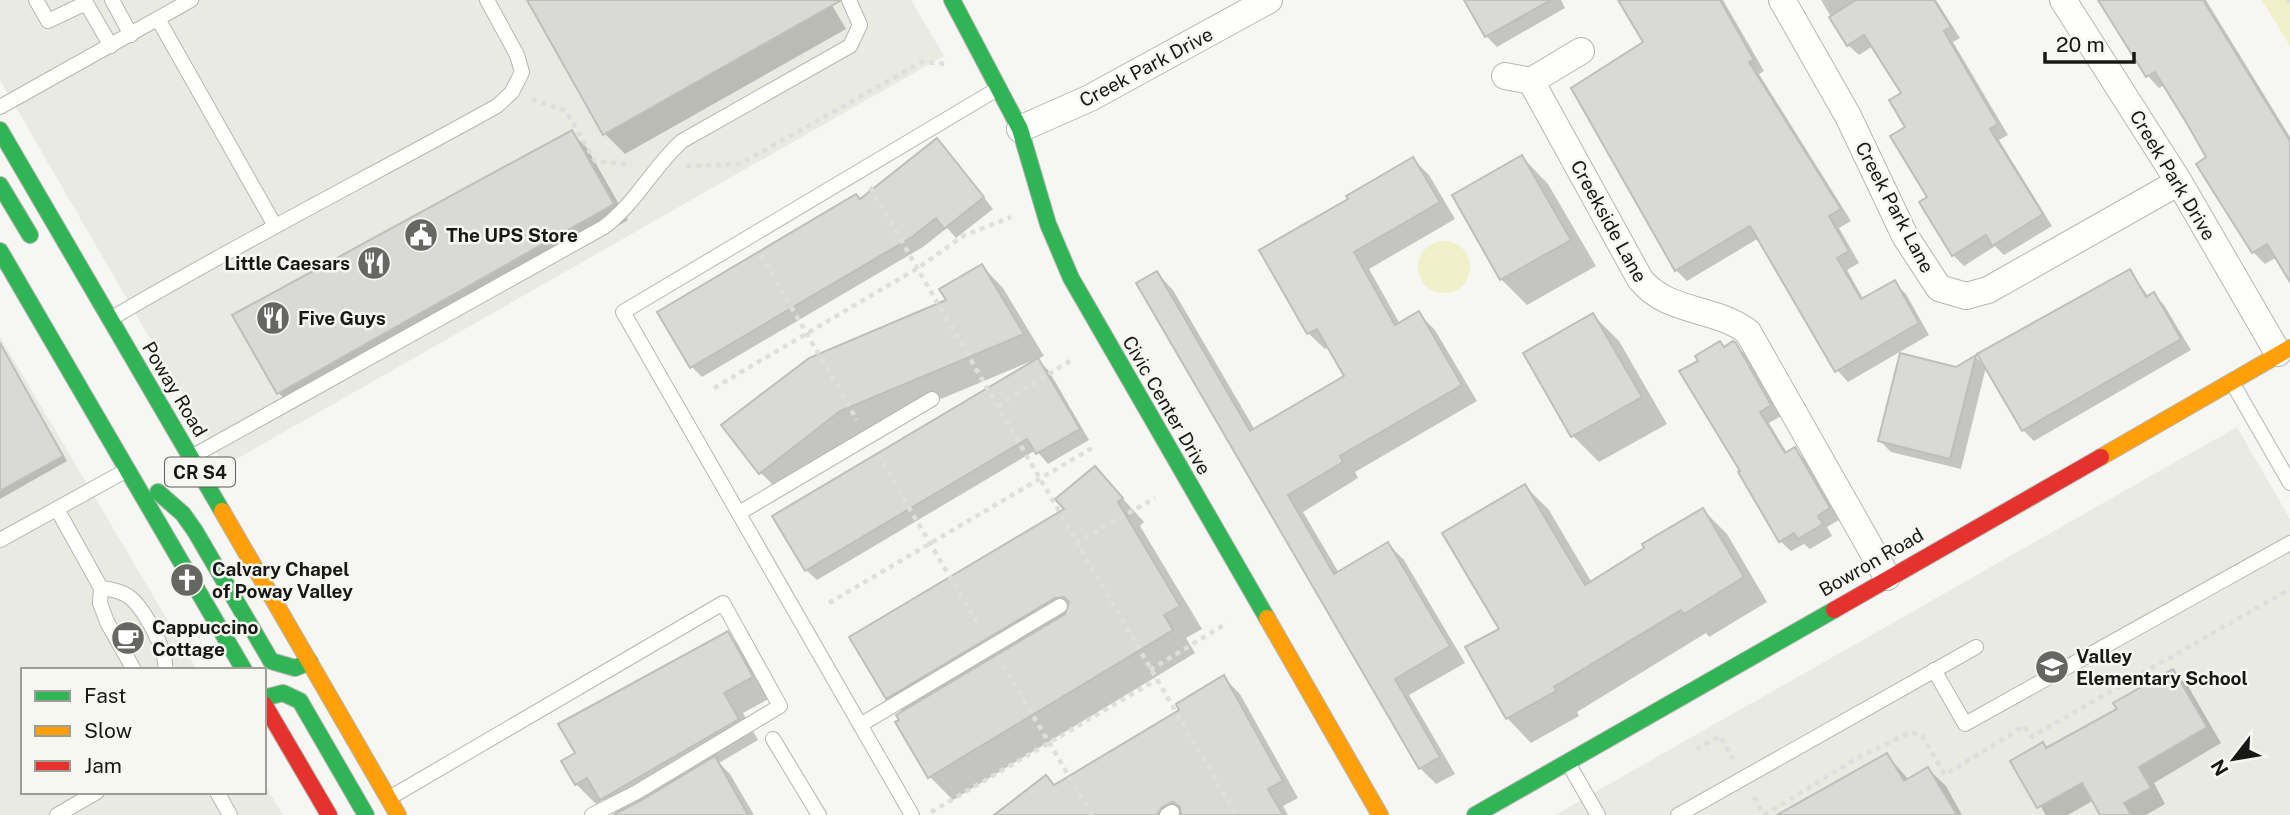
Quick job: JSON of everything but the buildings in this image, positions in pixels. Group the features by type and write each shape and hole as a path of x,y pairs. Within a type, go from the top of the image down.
{"main road":[{"name":"Civic Center Drive","path":"952,0 1020,129 1051,234 1071,278 1380,815"},
{"name":"Poway Road","path":"0,131 398,815"},
{"path":"0,185 38,249"},
{"name":"CR S4","path":"0,251 5,273 128,470 243,668"},
{"name":"Bowron Road","path":"1475,815 2284,350"},
{"path":"111,357 156,398"},
{"path":"128,470 183,514 271,661 295,668 310,662"},
{"path":"266,697 283,692 300,702 366,815"},
{"path":"266,708 329,815"}],"street":[{"name":"Creek Park Drive","path":"1020,129 1090,98 1269,0"},
{"name":"Creek Park Lane","path":"1782,0 1848,116 1905,236 1938,288 1966,296 1988,290 2179,182"},
{"name":"Creek Park Drive","path":"2063,0 2284,350"},
{"path":"1505,76 1531,80 1581,51"},
{"name":"Creekside Lane","path":"1531,80 1640,279 1650,291 1666,302 1734,321 1748,332 1887,577"}],"lane":[{"path":"36,0 48,21 86,3 111,46"},
{"path":"112,0 131,35"},
{"path":"0,107 191,0"},
{"path":"108,320 274,224 311,208 497,106 512,92 522,72 517,55 487,0"},
{"path":"191,457 604,227 627,207 668,153 682,141 850,46 860,25 849,0"},
{"path":"158,19 274,224"},
{"path":"912,815 623,312 1000,88"},
{"path":"2231,380 2290,483"},
{"path":"738,513 932,399"},
{"path":"0,540 128,470"},
{"path":"57,509 101,587 100,603 107,622 133,668"},
{"path":"1934,670 1965,724 2285,546"},
{"path":"101,587 127,595 136,603 164,652 164,668"},
{"path":"389,799 723,603 780,706 637,792 592,815"},
{"path":"860,724 1060,606"},
{"path":"1678,815 1976,647"},
{"path":"773,739 819,815"},
{"path":"1567,762 1598,815"},
{"path":"57,815 94,794"},
{"path":"218,794 230,815"}],"path":[{"path":"867,181 1236,815"},
{"path":"714,388 918,268 963,236 1011,217"},
{"path":"759,252 853,412"},
{"path":"998,406 1073,359"},
{"path":"829,603 1092,448"},
{"path":"877,453 983,632"},
{"path":"1076,543 1155,498"},
{"path":"1150,670 1227,622"},
{"path":"1000,660 1092,815"},
{"path":"930,812 1156,680"}],"shaded area":[{"path":"0,0 911,0 944,56 224,466 0,80"},
{"path":"0,337 196,668 21,668 21,794 266,794 266,787 283,815 0,815"},
{"name":"Valley Elementary School","path":"2237,427 2290,519 2290,815 1555,815"}],"green space":[{"path":"2262,0 2290,0 2290,46"},
{"path":"1444,241 1454,243 1462,249 1468,257 1468,277 1462,285 1454,291 1444,293 1434,291 1426,285 1420,277 1418,267 1420,257 1426,249 1434,243"}],"traffic: fast":[{"path":"952,0 1020,129 1048,224 1071,278 1267,618"},
{"path":"0,130 222,511"},
{"path":"0,185 30,235"},
{"path":"0,251 243,668"},
{"path":"158,492 183,514 195,531 271,661 295,668 310,662"},
{"path":"1475,815 1834,610"},
{"path":"266,697 283,693 300,701 366,815"}],"traffic: slow":[{"path":"2101,457 2290,348"},
{"path":"222,511 398,815"},
{"path":"1267,618 1380,815"}],"traffic: jam":[{"path":"1834,610 2101,457"},
{"path":"266,707 329,815"}],"place":[{"name":"The UPS Store","path":"421,235"},
{"name":"Little Caesars","path":"374,263"},
{"name":"Five Guys","path":"273,318"},
{"name":"Calvary Chapel of Poway Valley","path":"187,580"},
{"name":"Cappuccino Cottage","path":"128,638"},
{"name":"Valley Elementary School","path":"2052,667"}]}
